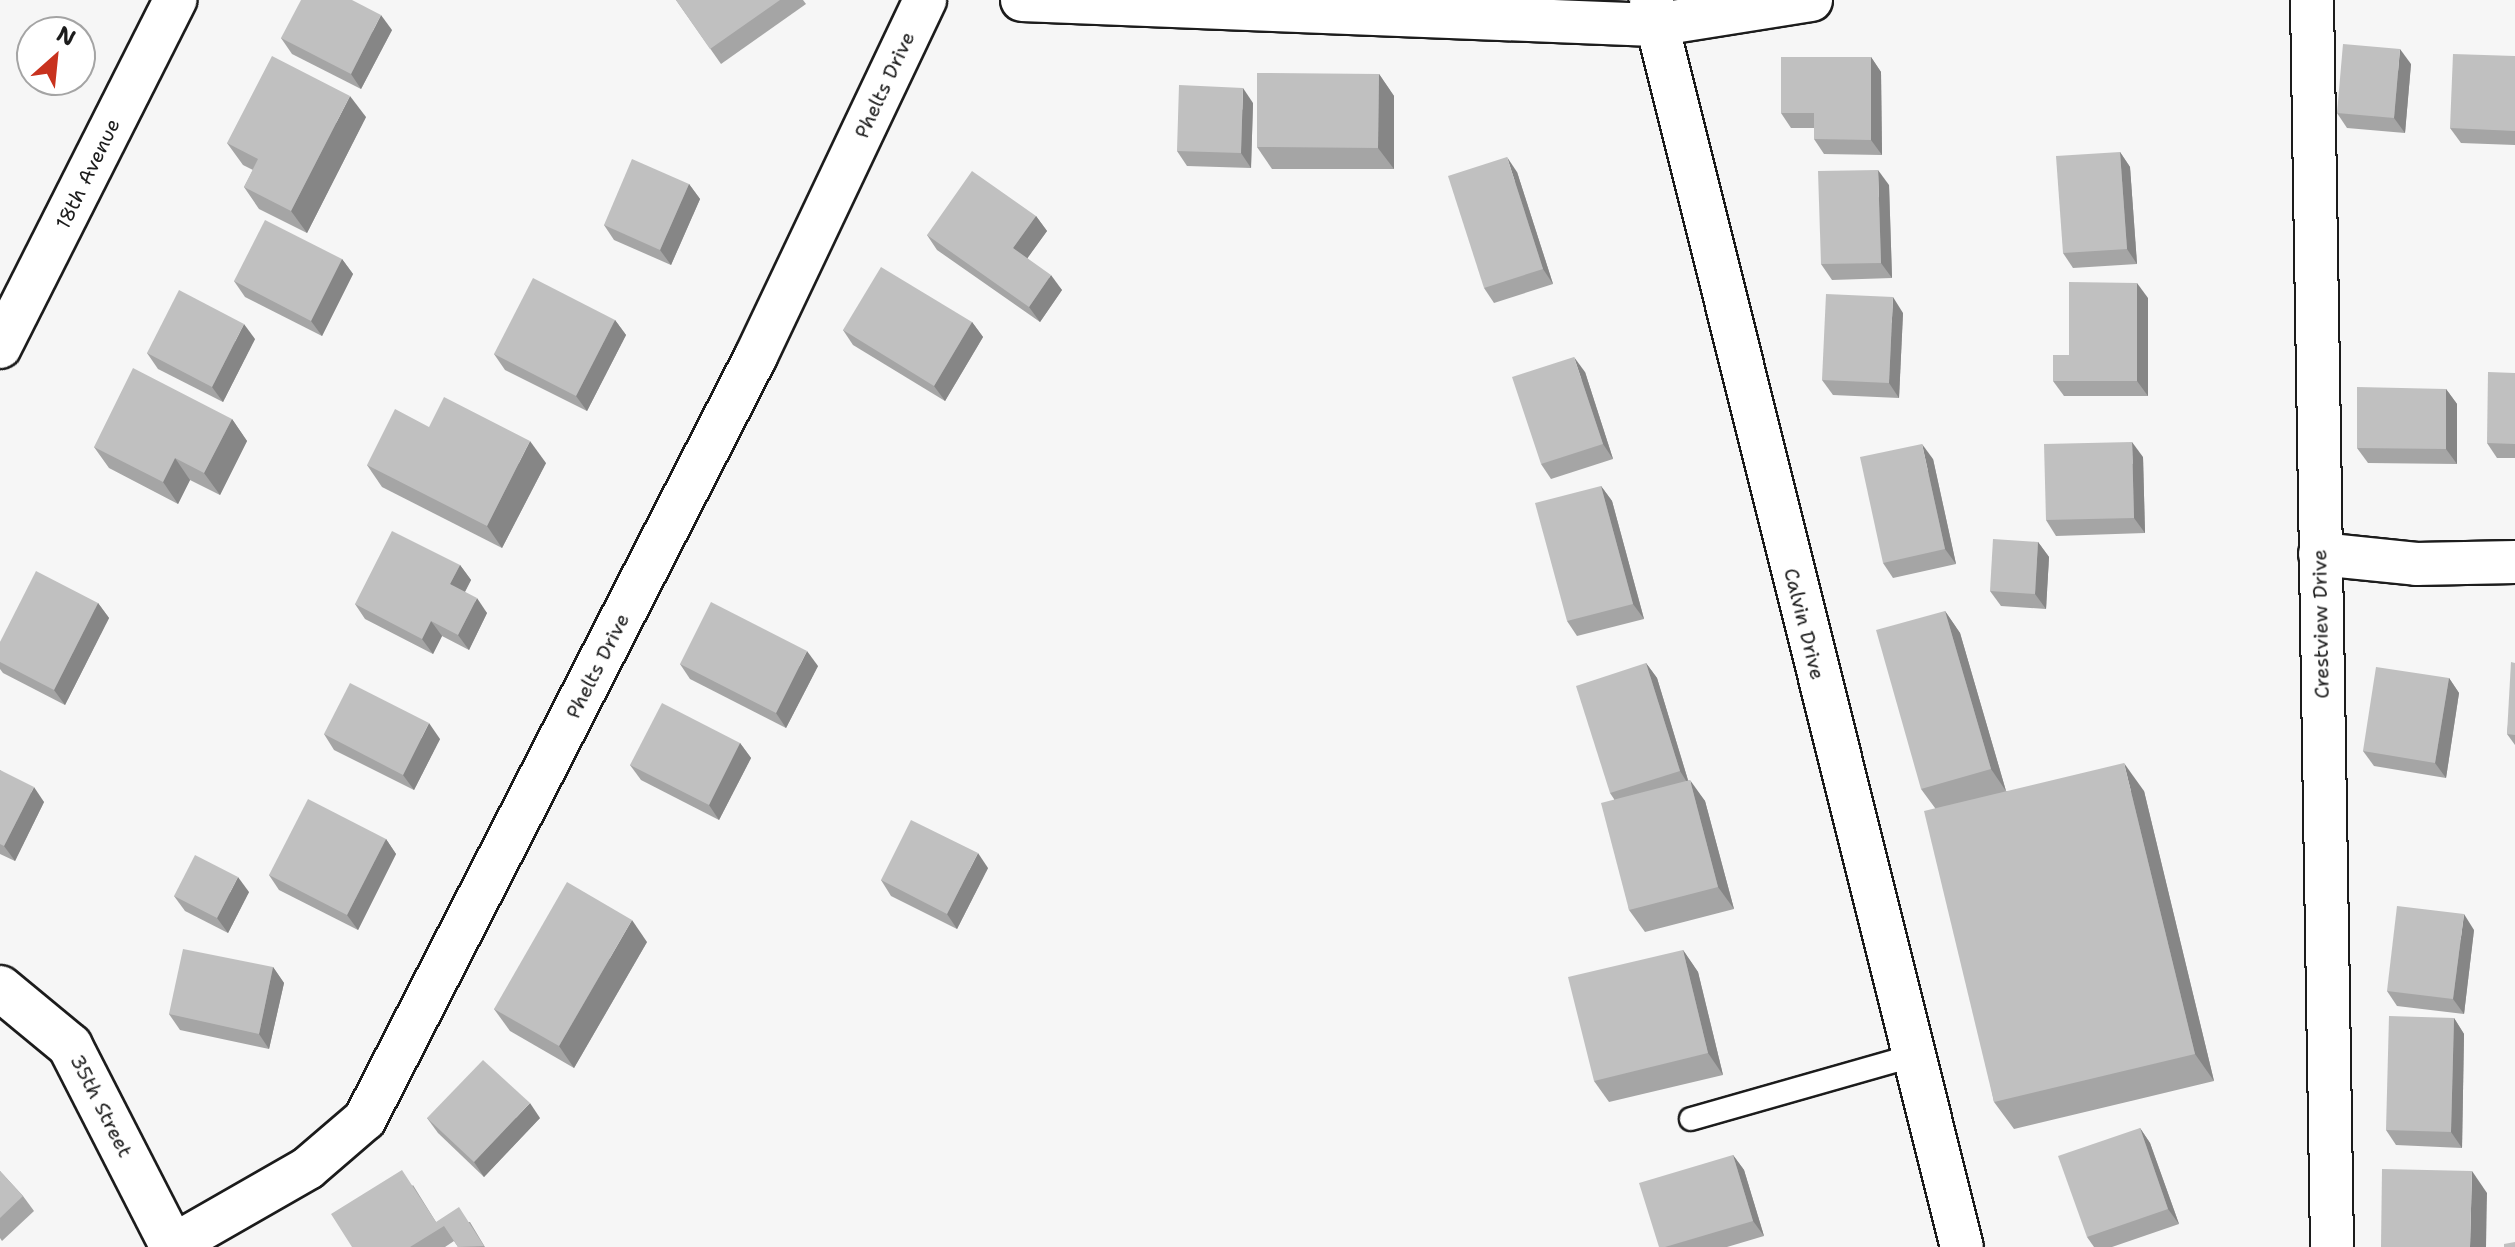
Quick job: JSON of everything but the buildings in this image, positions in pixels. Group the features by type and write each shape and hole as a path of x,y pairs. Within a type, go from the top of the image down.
{"street":[{"name":"18th Avenue","path":"0,347 175,0"},
{"name":"Phelts Drive","path":"172,1247 308,1168 365,1119 756,356 925,0"},
{"path":"1022,0 1652,12 1811,0"},
{"name":"Crestview Drive","path":"2312,0 2332,1247"},
{"name":"Calvin Drive","path":"1652,12 1962,1247"},
{"path":"2320,554 2416,564 2515,562"},
{"name":"35th Street","path":"0,988 70,1046 172,1247"}],"lane":[{"path":"1691,1119 1912,1056"}]}
